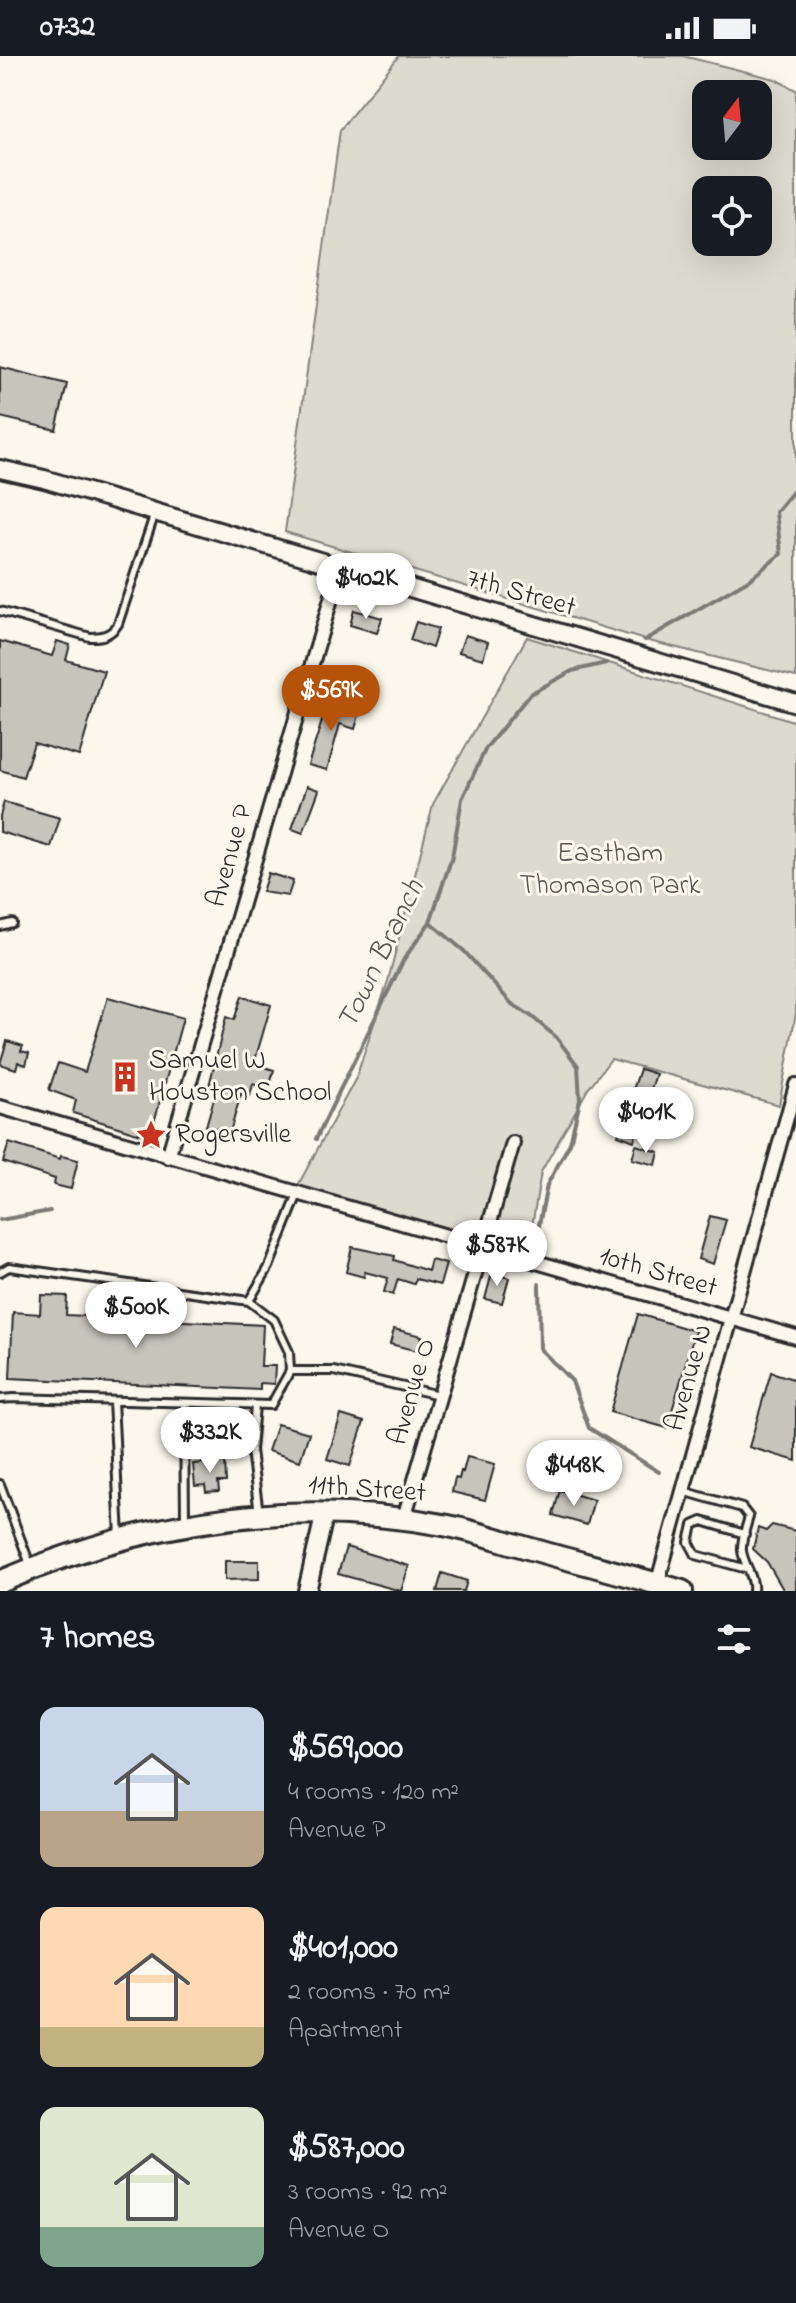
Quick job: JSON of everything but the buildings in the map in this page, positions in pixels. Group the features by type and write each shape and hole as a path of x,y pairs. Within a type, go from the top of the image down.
{"main road":[{"name":"11th Street","path":"0,1582 120,1538 185,1524 259,1515 325,1512 404,1518 447,1526 656,1587 682,1591"}],"street":[{"name":"7th Street","path":"0,469 44,479 796,703"},
{"name":"Avenue P","path":"168,1157 340,568"},
{"name":"Avenue N","path":"656,1587 731,1319 792,1120 796,1085"},
{"name":"10th Street","path":"0,1107 796,1337"},
{"name":"Avenue O","path":"404,1518 513,1143"},
{"path":"307,1591 325,1512"}],"lane":[{"path":"0,611 90,637 103,637 113,632 155,512"},
{"path":"0,926 12,923"},
{"path":"249,1301 269,1267 298,1194"},
{"path":"0,1272 9,1267 249,1301 274,1320 289,1352 290,1371 271,1405 0,1399"},
{"path":"290,1371 334,1371 439,1395"},
{"path":"113,1401 120,1538"},
{"path":"184,1404 185,1524"},
{"path":"255,1406 251,1450 259,1515"},
{"path":"0,1484 31,1569"},
{"path":"683,1491 742,1508 749,1517 742,1548 747,1569 754,1581 753,1591"},
{"path":"745,1534 699,1522 693,1525 689,1542 696,1555 747,1569"}],"green space":[{"path":"399,56 683,56 775,79 796,90 796,677 645,640 285,532 340,130"},
{"name":"Eastham Thomason Park","path":"527,637 796,722 796,1013 779,1105 611,1059 588,1089 541,1172 528,1250 297,1187 356,1078 388,981 433,804"}],"waterway":[{"name":"Town Branch","path":"645,640 750,579 781,554 776,512 796,488"},
{"name":"Town Branch","path":"316,1139 404,959 430,922 452,857 462,799 486,748 530,694 572,671 606,663"},
{"path":"431,923 464,951 512,1004 556,1037 578,1066 580,1100 570,1143 547,1185 536,1240"},
{"name":"Town Branch","path":"0,1220 50,1211"},
{"path":"539,1284 540,1349 572,1381 589,1428 659,1472"}],"place":[{"name":"Samuel W Houston School","path":"125,1077"},
{"name":"Rogersville","path":"151,1135"}]}
